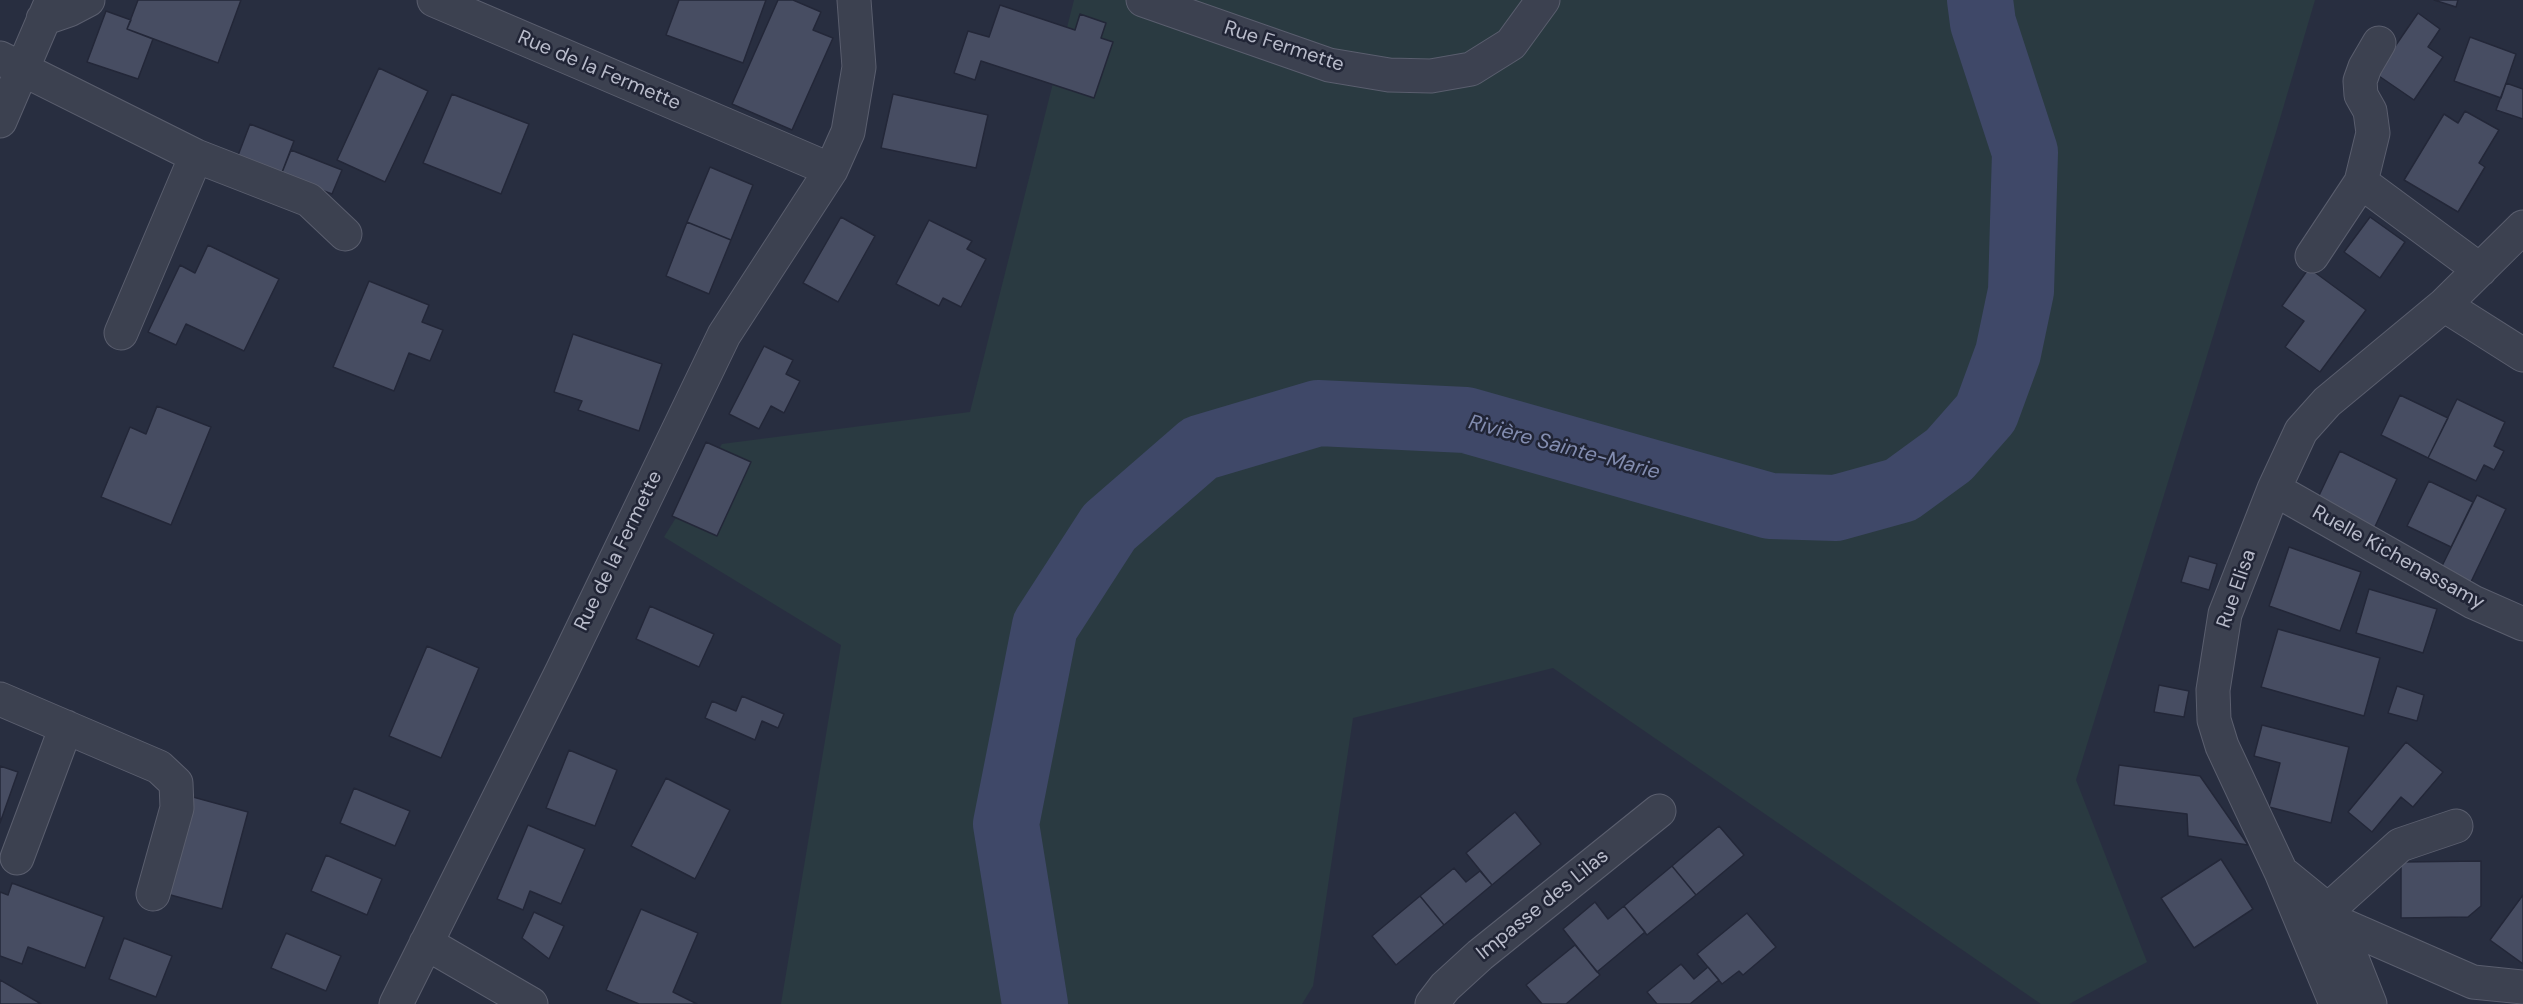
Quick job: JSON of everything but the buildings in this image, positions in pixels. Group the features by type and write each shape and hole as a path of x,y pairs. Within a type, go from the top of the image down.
{"street":[{"path":"0,121 11,64 47,10 69,10 88,0"},
{"name":"Rue de la Fermette","path":"434,0 831,170"},
{"name":"Rue de la Fermette","path":"396,1004 562,671 724,335 831,170 848,132 859,67 854,0"},
{"name":"Rue Fermette","path":"1143,0 1329,65 1389,75 1431,76 1471,69 1511,44 1543,0"},
{"path":"2312,256 2361,182 2373,133 2370,111 2361,95 2360,81 2379,43"},
{"path":"11,64 196,156 309,200 345,234"},
{"path":"121,333 196,156"},
{"path":"2361,182 2480,270"},
{"name":"Rue Elisa","path":"2523,227 2444,305 2327,402 2301,431 2274,489 2225,614 2213,690 2214,720 2222,746 2281,872 2333,916 2473,982 2523,987"},
{"path":"2444,305 2523,355"},
{"name":"Ruelle Kichenassamy","path":"2274,489 2473,602 2523,624"},
{"path":"0,699 159,767 176,783 177,808 153,894"},
{"path":"16,858 66,727"},
{"name":"Impasse des Lilas","path":"1432,1004 1445,987 1480,955 1659,812"},
{"path":"2333,916 2400,845 2456,826"},
{"path":"2281,872 2336,1004"},
{"name":"Rue Elisa","path":"2333,916 2370,1004"},
{"path":"426,943 531,1004"}],"shaded area":[{"path":"1074,0 2315,0 2076,780 2147,962 2069,1004 2041,1004 1553,668 1353,718 1313,986 1302,1004 781,1004 841,645 664,537 722,444 970,412"}],"waterway":[{"name":"Rivière Sainte-Marie","path":"1035,1004 1006,824 1045,626 1109,527 1200,448 1318,413 1466,420 1770,506 1836,508 1901,490 1949,455 1986,413 2008,353 2021,291 2025,152 1983,23 1980,0"}]}
